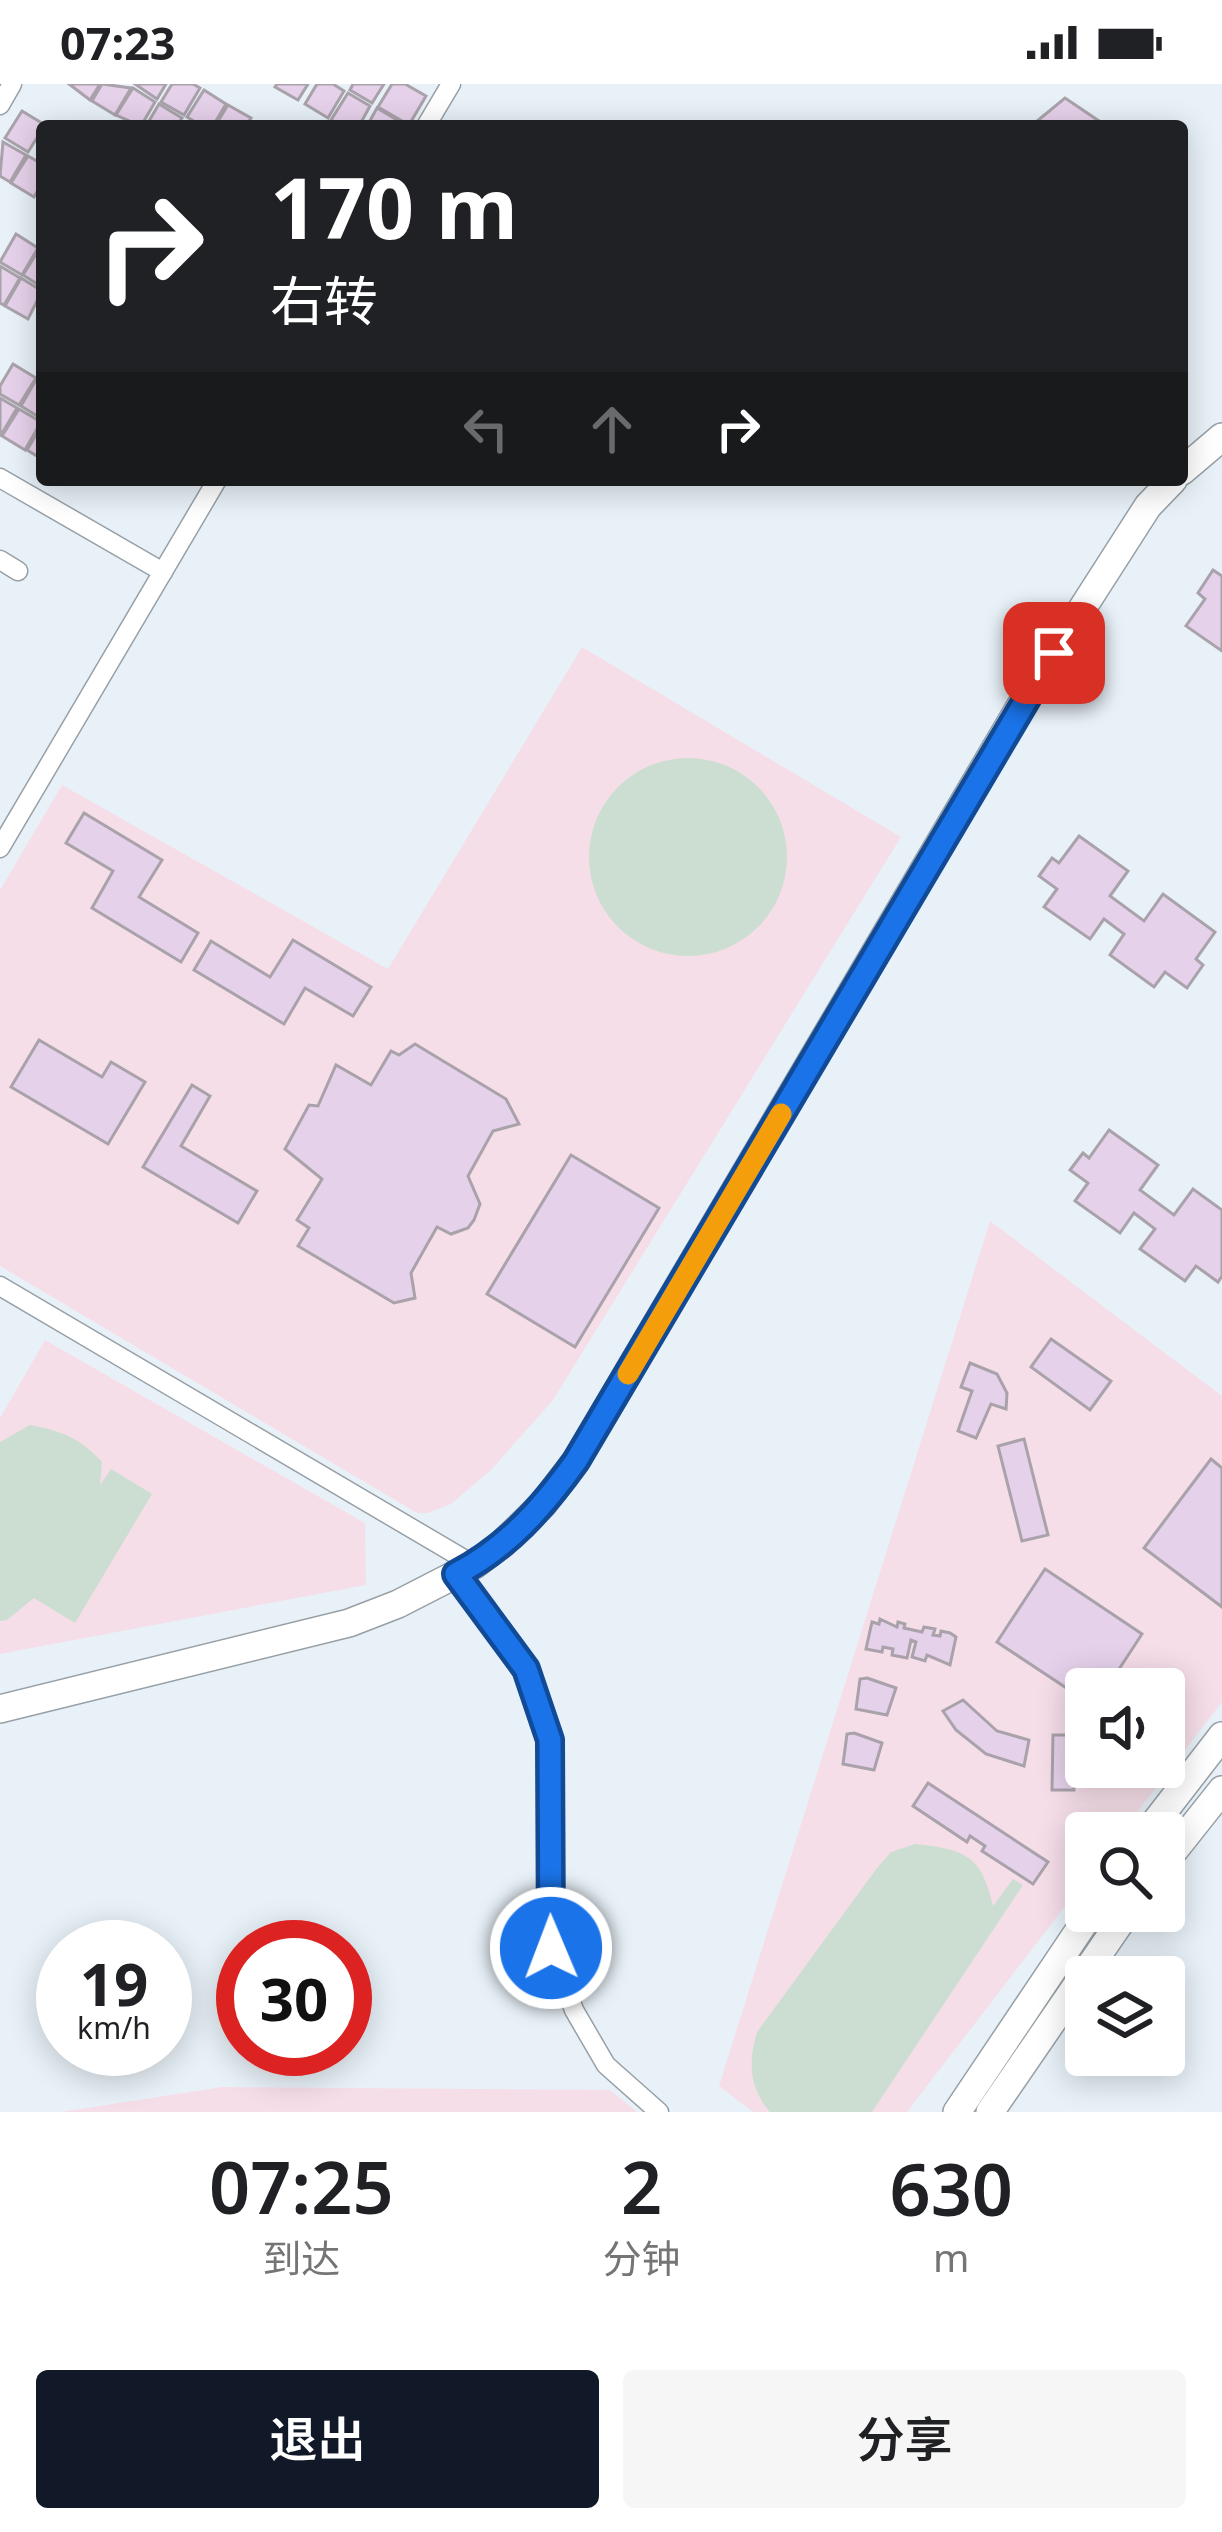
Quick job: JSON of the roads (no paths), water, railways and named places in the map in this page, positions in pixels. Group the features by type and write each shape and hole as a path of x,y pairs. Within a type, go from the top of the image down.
{"street":[{"path":"0,104 12,84"},
{"path":"430,120 450,85"},
{"path":"1188,466 1222,437"},
{"path":"0,478 163,572"},
{"path":"0,848 213,486"},
{"path":"0,1709 349,1624 465,1570 526,1523 576,1461 1030,690 1148,506 1167,486"},
{"path":"0,560 18,571"},
{"path":"0,1286 465,1570 526,1669 550,1740 551,1948 574,2010 606,2065 659,2112"},
{"path":"1163,1812 1222,1736"},
{"path":"1185,1837 1222,1790"},
{"path":"957,2112 1078,1932"},
{"path":"990,2112 1114,1932"}]}
